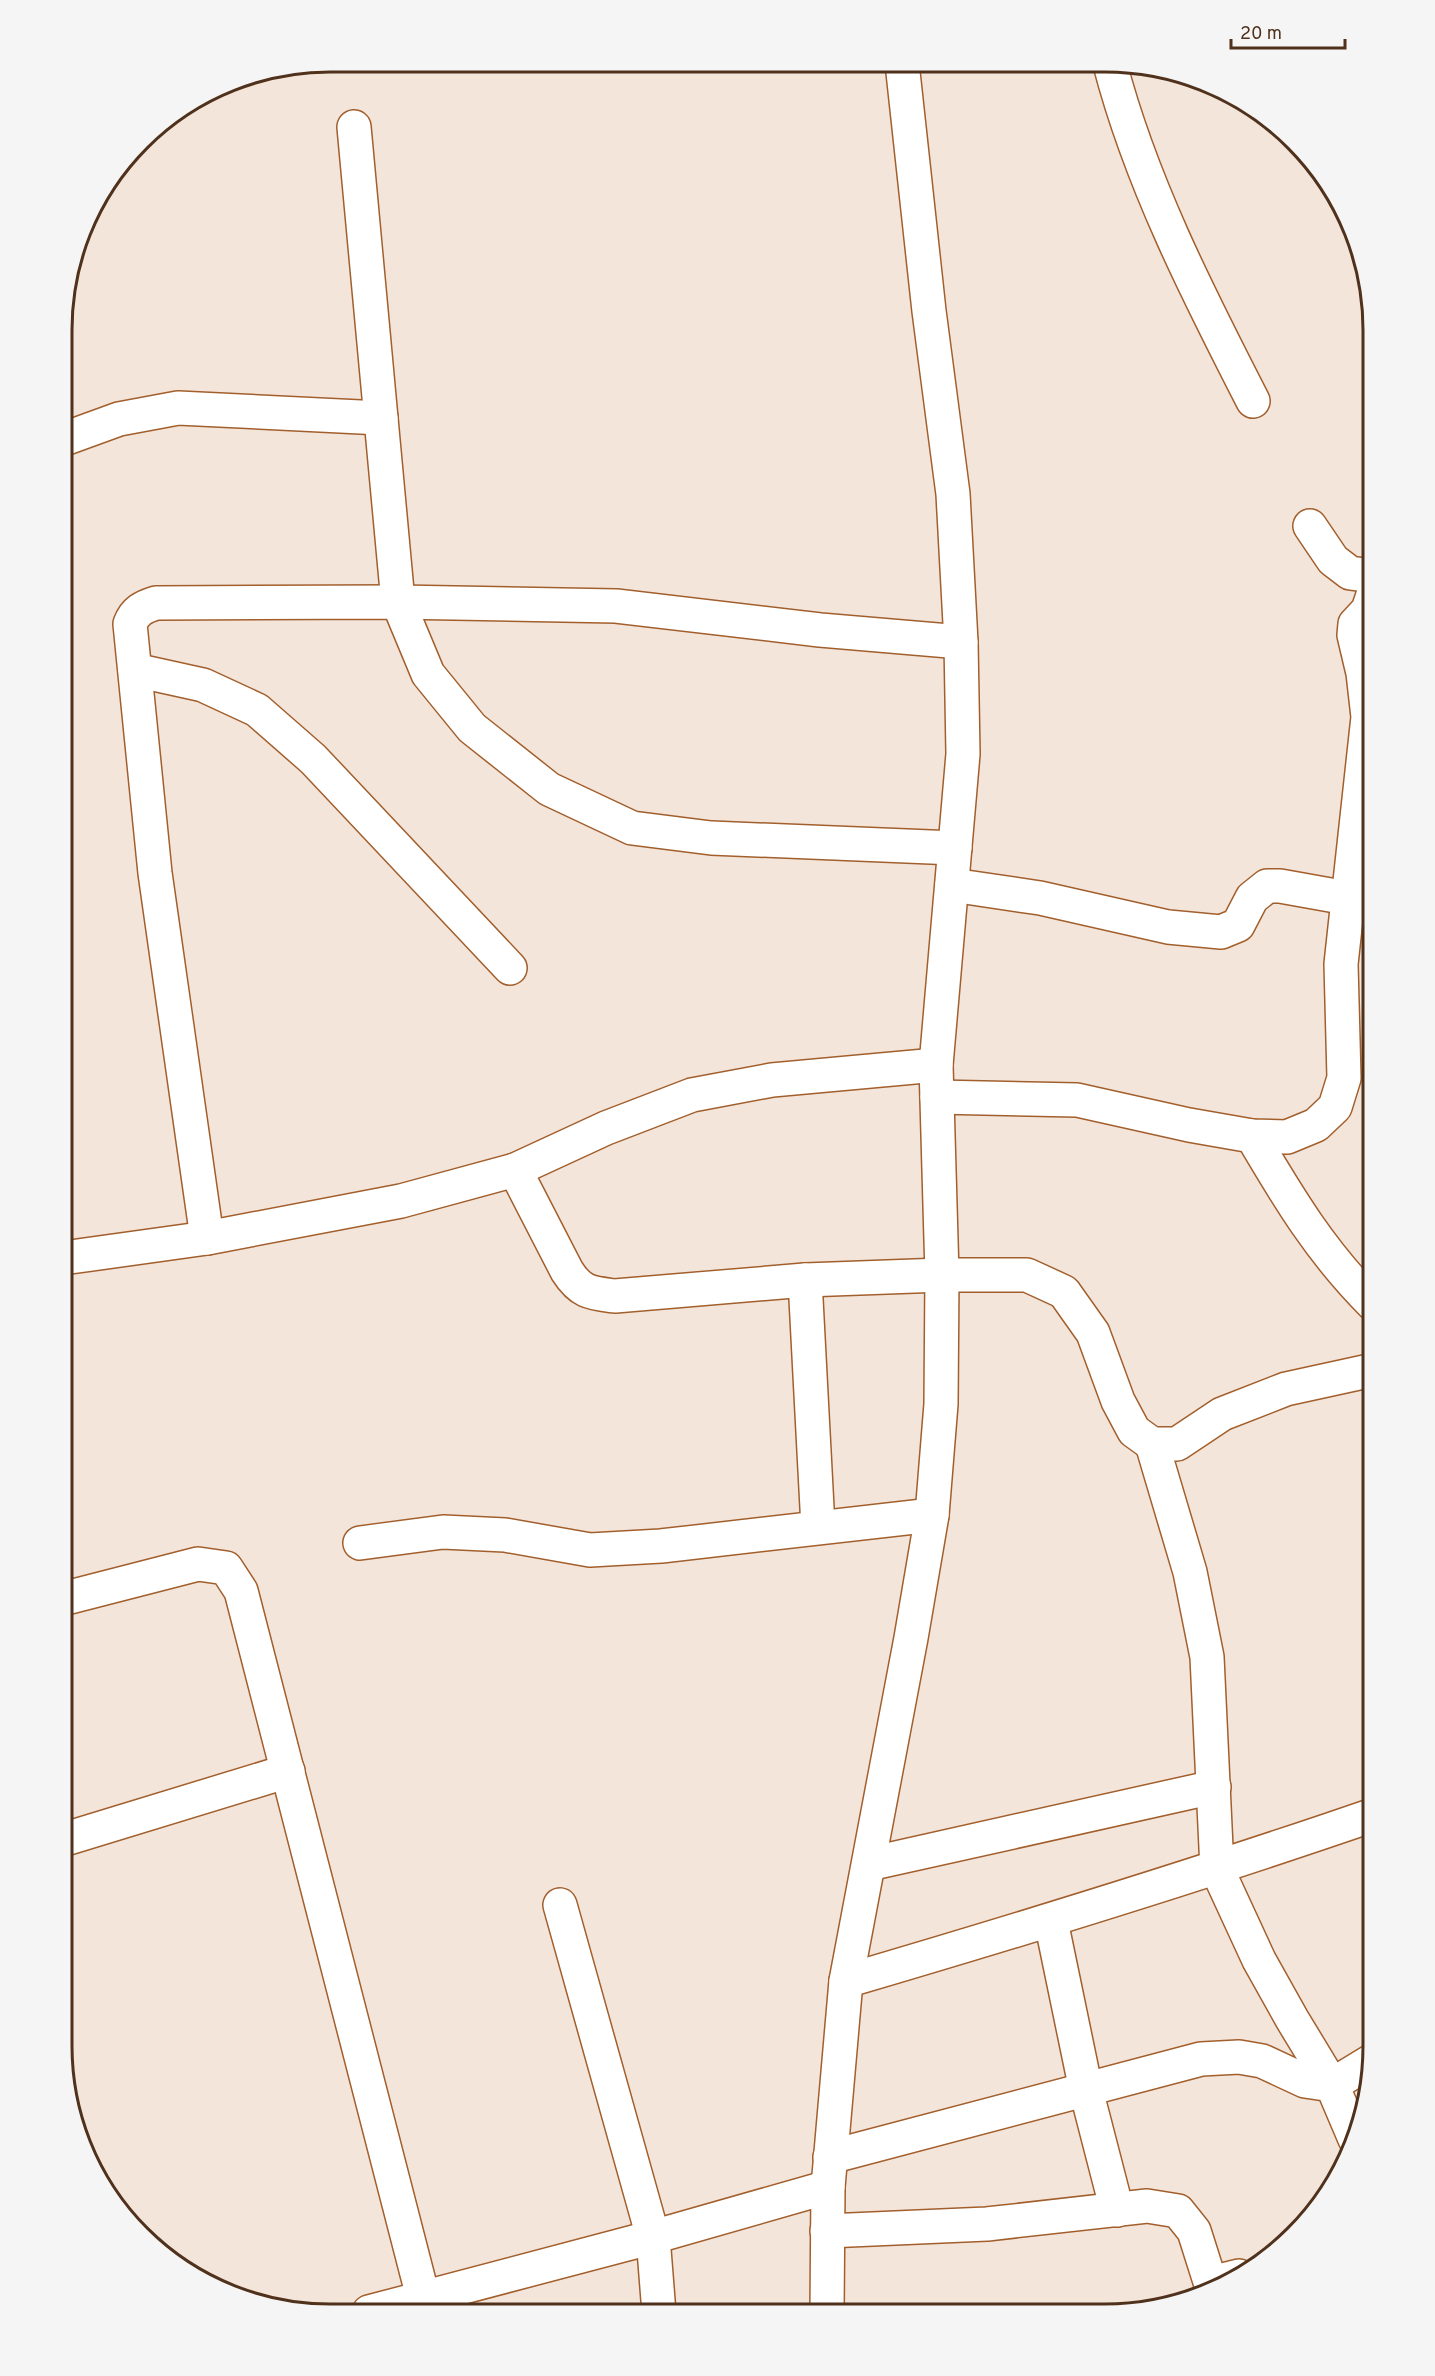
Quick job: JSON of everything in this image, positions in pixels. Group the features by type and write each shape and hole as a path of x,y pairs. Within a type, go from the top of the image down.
{"street":[{"path":"826,2304 829,2172 846,1981 932,1515 941,1404 942,1275 936,1081 963,754 961,642 953,494 929,311 903,72"},
{"path":"1112,72 1153,187 1189,273 1253,401"},
{"path":"354,126 398,602 428,674 472,728 549,789 632,828 711,838 955,848"},
{"path":"72,436 119,419 178,408 381,418"},
{"path":"1310,526 1333,560 1350,573 1363,575"},
{"path":"207,1238 155,873 130,624 133,616 143,607 156,603 398,602 616,606 820,630 961,642"},
{"path":"1363,615 1355,624 1354,635 1363,680"},
{"path":"135,670 203,685 257,710 313,759 510,968"},
{"path":"72,1257 207,1238 401,1201 515,1170 606,1128 692,1095 772,1080 936,1081 1077,1100 1188,1125 1252,1136 1287,1137 1316,1125 1335,1107 1344,1078 1341,964 1363,760"},
{"path":"952,885 1040,898 1168,927 1221,932 1238,925 1252,898 1267,886 1280,886 1347,898"},
{"path":"1252,1136 1298,1213 1346,1277 1363,1294"},
{"path":"515,1170 576,1286 592,1293 615,1296 804,1280 942,1275 1027,1275 1064,1292 1093,1334 1118,1401 1134,1431 1152,1444 1177,1444 1222,1414 1286,1389 1363,1372"},
{"path":"804,1280 818,1527"},
{"path":"1152,1444 1190,1572 1207,1657 1217,1869 1259,1960 1332,2085 1350,2126"},
{"path":"360,1543 442,1532 505,1535 590,1550 661,1546 932,1515"},
{"path":"72,1596 198,1563 226,1568 241,1592 423,2297"},
{"path":"72,1837 288,1771"},
{"path":"869,1864 1214,1787"},
{"path":"846,1981 1051,1921 1217,1869 1363,1818"},
{"path":"560,1905 653,2237 658,2304"},
{"path":"1051,1921 1086,2090 1116,2210"},
{"path":"398,2304 653,2237 829,2172 1086,2090 1201,2060 1239,2057 1262,2061 1305,2081 1332,2085 1362,2067"},
{"path":"827,2232 987,2224 1147,2206 1178,2211 1194,2231 1218,2277"}]}
